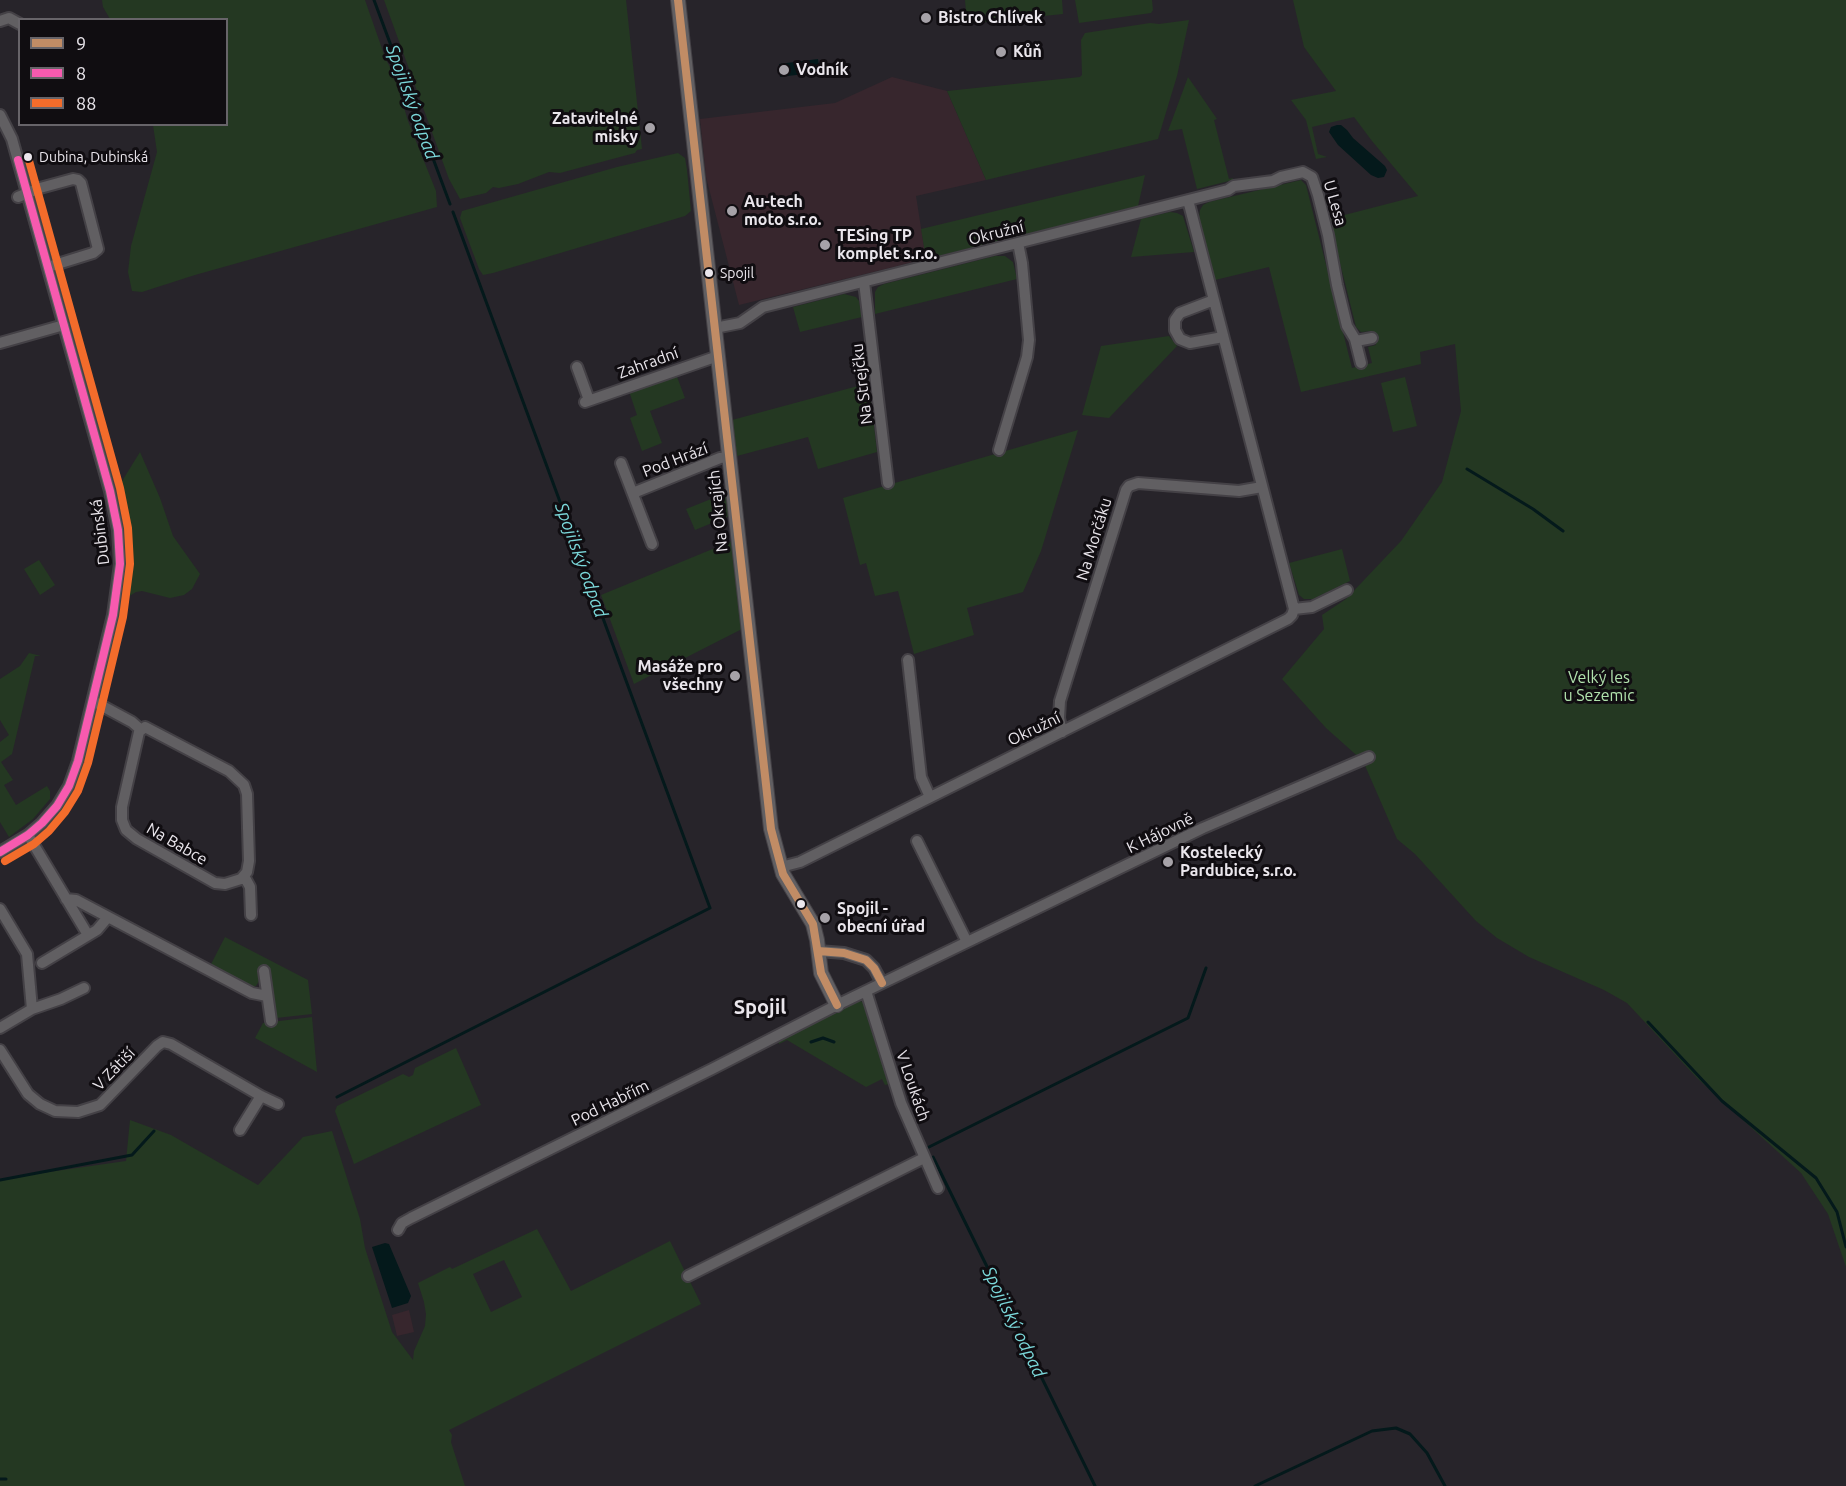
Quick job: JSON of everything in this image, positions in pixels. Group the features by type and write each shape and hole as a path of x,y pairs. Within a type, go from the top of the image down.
{"street":[{"name":"Na Okrajích","path":"678,0 770,818 781,867 787,883 813,923 821,973 837,1005"},
{"path":"0,21 9,18 18,23"},
{"name":"Dubinská","path":"0,115 8,129 23,195 48,267 113,503 120,553 115,604 78,761 69,786 50,814 28,835 0,852"},
{"name":"U Lesa","path":"1188,200 1228,190 1234,186 1273,181 1300,172 1309,174 1318,195 1347,326 1356,341 1361,363"},
{"path":"23,195 73,179 78,180 81,185 98,244 97,251 48,267"},
{"name":"Okružní","path":"715,328 740,323 763,307 1188,200"},
{"path":"1188,200 1294,609"},
{"path":"999,450 1027,357 1029,340 1018,243"},
{"name":"Na Strejčku","path":"864,282 888,483"},
{"path":"1214,300 1182,311 1175,320 1174,330 1180,339 1187,342 1202,342 1223,337"},
{"path":"0,343 64,325"},
{"path":"1356,341 1372,338"},
{"name":"Zahradní","path":"577,367 587,401 718,356"},
{"name":"Pod Hrází","path":"633,493 720,458 729,457"},
{"name":"Pod Hrází","path":"621,463 652,544"},
{"name":"Na Morčáku","path":"1062,732 1059,718 1060,701 1126,490 1138,483 1239,491 1262,488"},
{"name":"Okružní","path":"781,867 800,862 1288,619 1294,609 1312,607 1347,590"},
{"path":"908,660 921,777 930,797"},
{"path":"93,701 132,722 140,729 153,730 229,771 244,785 248,794 249,861 244,876 250,887 251,915"},
{"name":"Na Babce","path":"140,729 122,807 122,820 126,830 137,839 215,883 225,884 244,876"},
{"name":"K Hájovně","path":"837,1005 1203,828 1369,757"},
{"path":"28,835 88,935"},
{"path":"917,841 967,942"},
{"path":"66,899 72,899 108,917 252,993 267,996"},
{"path":"0,909 27,954 32,1009"},
{"path":"42,963 88,935 102,925 108,917"},
{"path":"818,951 853,955 866,960 874,968 882,983"},
{"path":"264,970 271,1021"},
{"path":"0,1028 32,1009 84,988"},
{"name":"V Loukách","path":"866,991 901,1103 938,1188"},
{"name":"Pod Habřím","path":"398,1230 402,1223 411,1218 837,1005"},
{"name":"V Zátiší","path":"0,1050 34,1100 47,1108 63,1113 86,1111 100,1105 163,1042 171,1044 278,1104"},
{"path":"240,1130 261,1096"},
{"path":"688,1276 924,1158"}],"shaded area":[{"path":"818,59 820,72 780,77 779,64"},
{"path":"892,77 947,91 986,180 916,196 926,259 739,305 706,177 700,119 835,103"},
{"path":"1337,125 1347,130 1385,166 1387,170 1384,177 1378,178 1371,175 1338,145 1329,132 1331,127"},
{"path":"389,1244 411,1296 408,1303 392,1308 372,1247"},
{"path":"409,1310 414,1332 397,1336 392,1315"}],"green space":[{"path":"102,0 365,0 386,60 394,74 408,121 436,191 437,207 142,292 132,291 128,272 131,246 157,152 153,126 228,126 228,18 109,18"},
{"path":"384,0 626,0 642,149 635,153 560,173 549,172 518,184 493,187 486,193 460,199 449,179"},
{"path":"965,0 1062,0 1063,14 967,24"},
{"path":"1075,0 1152,0 1153,10 1151,13 1079,23"},
{"name":"Velký les u Sezemic","path":"1293,0 1846,0 1846,1267 1828,1214 1801,1173 1697,1078 1627,1003 1604,990 1529,957 1497,938 1476,921 1415,854 1397,839 1363,761 1326,728 1282,679 1324,629 1322,615 1346,599 1401,541 1442,482 1461,411 1455,344 1420,352 1421,364 1301,392 1269,267 1215,280 1199,219 1203,205 1301,180 1306,185 1352,368 1372,363 1368,347 1376,345 1372,331 1361,332 1356,327 1329,219 1418,196 1354,117 1312,127 1318,154 1327,157 1316,159 1306,120 1291,100 1336,91 1304,47"},
{"path":"1189,20 1177,76 1158,139 986,180 947,91 1080,77 1082,75 1081,40 1085,33 1150,23"},
{"path":"1188,77 1217,119 1214,120 1229,179 1233,178 1233,180 1197,189 1182,129 1168,131"},
{"path":"678,153 685,158 687,170 691,211 685,216 493,273 483,275 479,269 460,218 462,211 617,167"},
{"path":"1145,175 1138,206 926,259 921,229"},
{"path":"1170,212 1183,216 1194,252 1131,257 1141,219"},
{"path":"995,256 1005,256 1013,262 1017,279 875,314 875,292 884,284"},
{"path":"844,294 856,297 862,317 800,332 793,307"},
{"path":"1169,336 1177,346 1109,418 1082,415 1101,346"},
{"path":"676,374 685,398 650,411 662,443 642,451 630,418 637,415 629,391"},
{"path":"1405,377 1417,426 1393,432 1381,383"},
{"path":"869,383 877,452 818,469 808,437 737,456 732,420"},
{"path":"1078,430 1041,551 1023,592 967,608 974,635 914,654 898,591 875,596 866,563 860,565 843,498"},
{"path":"140,452 173,536 200,574 192,589 184,595 170,598 142,591 128,597 130,554 126,511 119,486"},
{"path":"726,493 729,516 695,530 686,509"},
{"path":"732,541 742,629 634,684 601,595"},
{"path":"1342,549 1350,581 1313,599 1304,599 1299,595 1289,563"},
{"path":"39,560 55,585 40,595 24,569"},
{"path":"29,653 41,656 35,656 12,754 1,762 13,780 4,785 16,805 47,786 50,799 33,819 9,837 0,822 0,742 9,735 0,720 0,679 20,666"},
{"path":"225,937 308,980 312,1014 276,1018 269,968 258,969 259,981 256,986 251,987 210,966"},
{"path":"856,1000 867,1003 870,1012 868,1019 882,1064 886,1066 890,1084 885,1085 882,1079 866,1087 787,1040 779,1044 778,1040"},
{"path":"312,1017 317,1072 255,1038 263,1023"},
{"path":"456,1048 481,1105 354,1164 335,1111 337,1106 403,1074 409,1077 413,1075 415,1068"},
{"path":"130,1120 171,1135 258,1185 303,1137 332,1131 360,1219 365,1248 392,1332 413,1360 414,1351 425,1326 426,1314 418,1283 537,1229 571,1291 670,1241 701,1304 449,1430 465,1486 0,1486 0,1179 126,1161","holes":["504,1260 522,1297 491,1312 473,1274"]}],"waterway":[{"name":"Spojilský odpad","path":"374,0 450,204"},
{"name":"Spojilský odpad","path":"337,1097 710,908 453,212"},
{"path":"1467,469 1533,509 1563,531"},
{"path":"927,1148 1188,1018 1206,968"},
{"path":"1648,1022 1722,1101 1816,1178 1837,1212 1846,1247"},
{"path":"811,1042 823,1038 834,1042"},
{"path":"0,1180 132,1155 154,1131"},
{"name":"Spojilský odpad","path":"933,1157 1095,1486"},
{"name":"Spojilský odpad","path":"1255,1486 1372,1431 1396,1428 1410,1434 1427,1453 1445,1486"},
{"path":"0,1479 6,1479"}],"transit line":[{"name":"9","path":"678,0 771,829 783,874 813,924 821,973 837,1005"},
{"name":"88","path":"5,861 34,844 49,831 65,812 78,791 88,763 123,617 130,564 128,528 120,488 28,157"},
{"name":"8","path":"0,852 28,835 42,823 57,806 69,786 78,761 113,615 120,564 118,530 110,491 18,160"},
{"name":"9","path":"818,951 844,953 866,960 874,968 882,983"}],"place":[{"name":"Bistro Chlívek","path":"926,18"},
{"name":"Kůň","path":"1001,52"},
{"name":"Vodník","path":"784,70"},
{"name":"Zatavitelné misky","path":"650,128"},
{"name":"Dubina, Dubinská","path":"28,157"},
{"name":"Au-tech moto s.r.o.","path":"732,211"},
{"name":"TESing TP komplet s.r.o.","path":"825,245"},
{"name":"Spojil","path":"709,273"},
{"name":"Masáže pro všechny","path":"735,676"},
{"name":"Kostelecký Pardubice, s.r.o.","path":"1168,862"},
{"name":"Spojil - obecní úřad","path":"825,918"}],"district":[{"name":"Spojil","path":"760,1007"}]}
